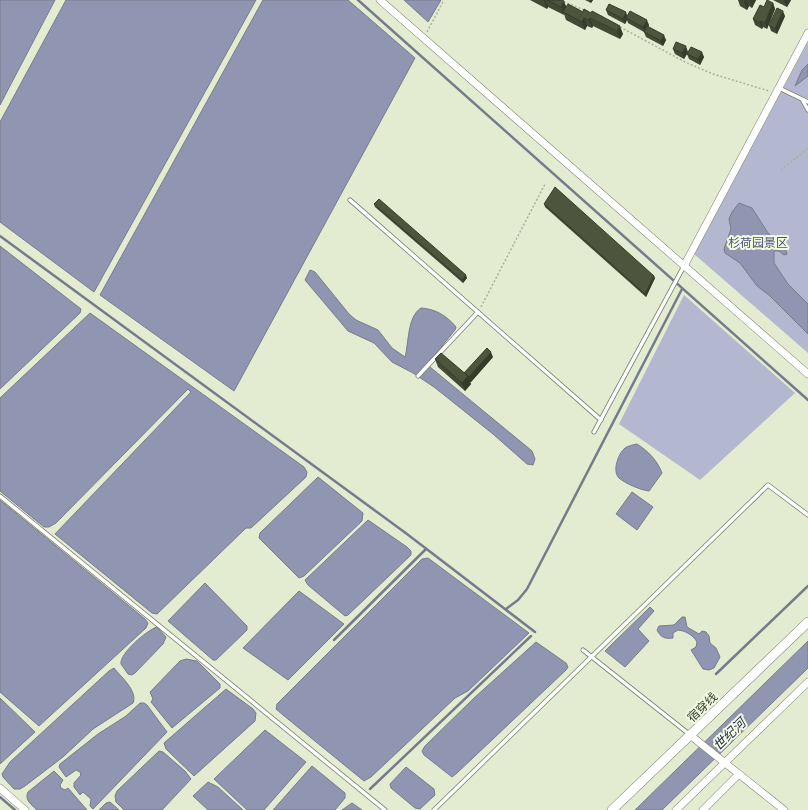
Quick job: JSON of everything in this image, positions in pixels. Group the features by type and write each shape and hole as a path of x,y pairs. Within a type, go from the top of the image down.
{"main road":[{"name":"宿穿线","path":"612,810 808,622"}],"street":[{"path":"380,0 808,374"},
{"path":"684,266 808,33"},
{"path":"676,810 808,682"},
{"path":"690,735 726,762 784,810"},
{"path":"703,810 739,774"},
{"path":"0,788 25,810"}],"lane":[{"path":"777,90 808,102"},
{"path":"803,100 808,110"},
{"path":"350,200 601,420"},
{"path":"594,432 684,266"},
{"path":"418,376 478,312"},
{"path":"434,810 768,485 808,515"},
{"path":"0,496 385,810"},
{"path":"583,650 690,735"}],"path":[{"path":"424,38 444,0"},
{"path":"560,0 586,11"},
{"path":"619,27 685,62 713,74 777,90"},
{"path":"781,170 808,148"},
{"path":"478,312 487,298 546,184"}],"green space":[{"name":"杉荷园景区","path":"808,42 808,353 694,254"},
{"path":"684,295 795,393 700,480 619,424"}],"water":[{"path":"0,0 55,0 0,105"},
{"path":"66,0 256,0 94,292 0,222 0,122"},
{"path":"263,0 348,0 415,58 234,391 100,295"},
{"path":"404,0 441,0 428,22"},
{"path":"808,64 808,76 795,86 802,70"},
{"path":"739,203 752,208 768,233 785,248 787,254 784,255 779,251 774,251 774,263 788,284 808,304 808,334 769,295 757,286 740,263 725,253 724,249 731,229 729,219"},
{"path":"0,246 81,309 80,313 0,389"},
{"path":"310,270 315,272 349,314 356,320 378,330 392,348 405,357 409,331 416,312 421,308 426,309 441,314 449,320 456,327 455,330 428,363 430,367 532,451 535,459 533,465 527,464 493,434 434,387 413,373 392,362 374,343 348,331 305,280"},
{"path":"90,313 304,467 307,472 306,477 251,528 246,528 157,614 152,613 55,534 191,392 188,389 56,523 49,527 44,527 0,491 0,398"},
{"path":"637,444 652,456 662,473 649,491 638,488 626,482 617,475 616,467 618,458 622,451 627,447"},
{"path":"318,477 363,513 362,521 304,576 299,578 259,538 260,533"},
{"path":"632,492 653,507 637,530 616,514"},
{"path":"0,500 148,623 146,628 39,726 0,692"},
{"path":"368,520 407,547 411,551 411,555 348,615 345,616 308,585 305,580"},
{"path":"428,558 529,633 468,691 455,698 371,777 364,781 276,709 277,704 422,559"},
{"path":"205,583 247,626 247,630 216,660 213,660 168,621"},
{"path":"299,591 344,624 288,680 243,648"},
{"path":"650,607 654,611 638,629 649,641 625,667 605,651"},
{"path":"682,617 685,617 687,627 699,634 702,631 706,632 709,636 710,643 716,648 720,657 714,668 709,670 703,669 691,650 696,647 697,642 689,634 678,630 673,633 673,638 668,638 662,636 657,630 659,626 674,625"},
{"path":"157,627 166,637 163,644 135,673 132,675 128,674 121,664 124,654 141,637"},
{"name":"世纪河","path":"808,641 808,668 662,810 635,810"},
{"path":"536,642 566,663 568,667 566,670 452,777 424,755 422,751 425,746 474,698"},
{"path":"186,659 197,661 220,684 220,688 172,728 151,702 153,699 150,692 180,661"},
{"path":"114,668 131,689 134,698 133,703 93,729 63,757 25,786 20,789 14,789 2,774 10,762"},
{"path":"226,689 253,709 256,713 255,721 194,776 166,749 164,743"},
{"path":"0,698 35,732 0,764"},
{"path":"140,703 147,705 167,732 93,809 90,806 91,799 83,792 80,795 74,787 74,783 81,775 80,772 76,770 66,777 59,767 60,764 98,734 126,716"},
{"path":"265,730 306,762 264,810 247,810 214,779"},
{"path":"159,751 163,752 185,771 191,779 162,810 124,810 116,802 115,796 117,791"},
{"path":"312,766 345,793 345,798 335,810 273,810"},
{"path":"406,767 434,789 435,795 420,809 415,808 391,788 390,784"},
{"path":"54,771 63,780 60,785 61,788 65,790 68,788 87,810 37,810 29,802 27,797 28,792"},
{"path":"208,782 218,787 243,810 208,810 193,796"},
{"path":"110,802 119,810 99,810 106,803"},
{"path":"352,803 362,810 342,810"}],"building":[{"path":"547,0 562,0 564,1 561,7"},
{"path":"767,0 773,3 765,23 761,21 760,23 753,19 760,5 764,7"},
{"path":"568,4 583,12 584,9 591,13 592,11 620,26 617,31 590,18 589,20 584,18 582,22 563,12"},
{"path":"609,4 626,12 623,19 606,10"},
{"path":"777,8 783,11 775,29 769,25"},
{"path":"630,11 647,20 643,27 626,18"},
{"path":"647,26 664,35 661,41 644,32"},
{"path":"676,42 686,46 682,53 673,49"},
{"path":"691,47 702,52 698,59 687,54"},
{"path":"555,187 654,276 645,294 544,204"},
{"path":"379,199 466,275 462,280 374,204"},
{"path":"487,348 491,352 469,377 464,373"},
{"path":"441,353 468,376 462,383 435,359"}],"waterway":[{"path":"358,0 808,400"},
{"path":"0,236 407,534 535,632"},
{"path":"506,609 518,600 527,589 682,289"},
{"path":"334,640 426,549"},
{"path":"716,674 808,586"},
{"path":"370,789 531,636"},
{"path":"0,797 15,810"}]}
